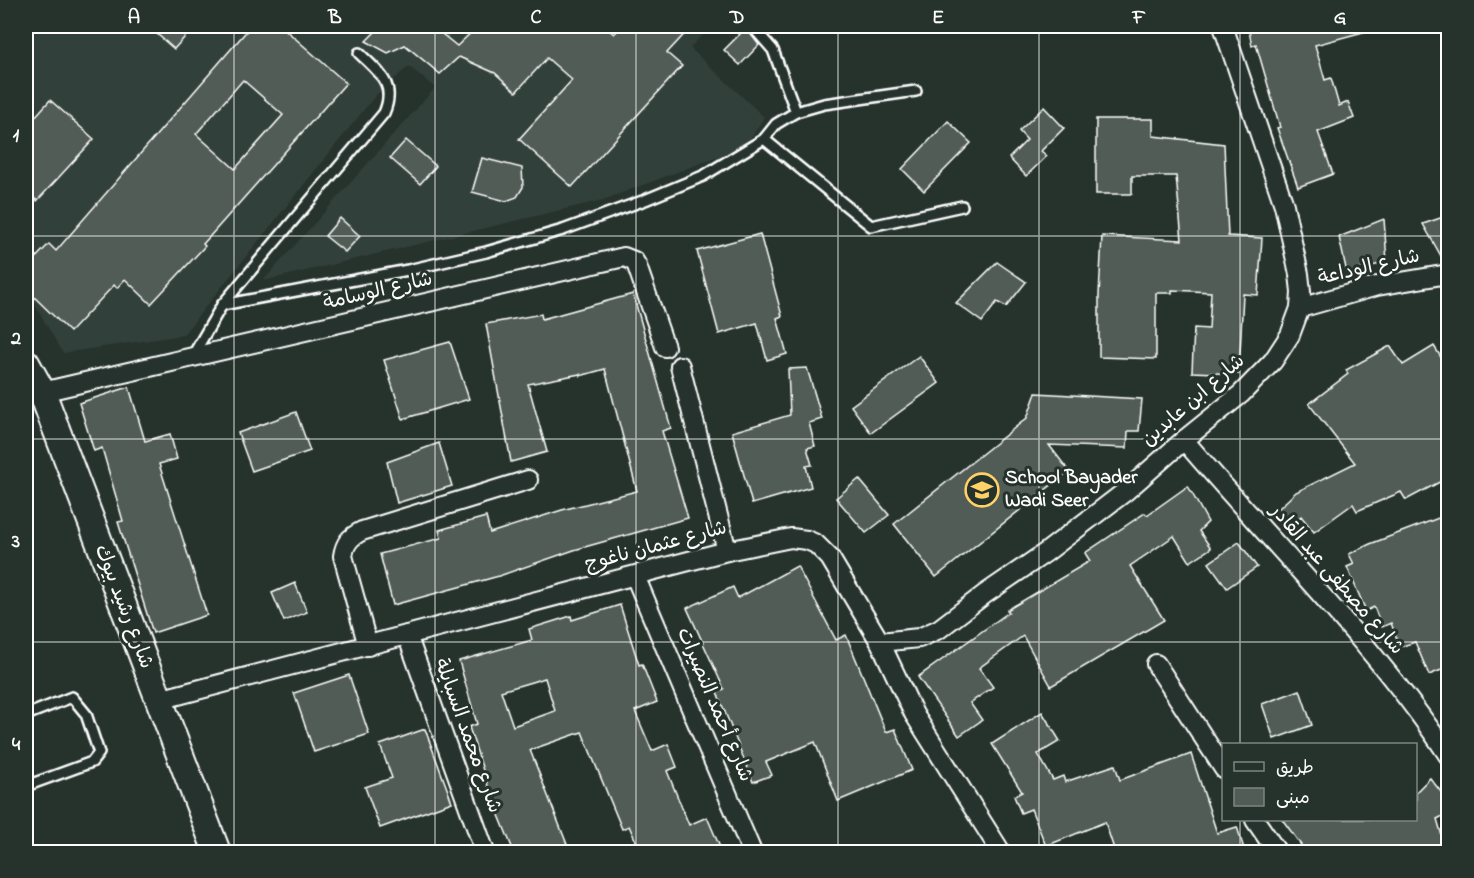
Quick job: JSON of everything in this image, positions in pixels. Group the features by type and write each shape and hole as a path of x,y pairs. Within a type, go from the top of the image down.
{"street":[{"name":"شارع ابن عابدين","path":"880,642 919,638 939,629 1045,553 1117,498 1241,394 1273,361 1290,335 1300,308 1299,274 1284,204 1223,26"},
{"name":"شارع الوسامة","path":"42,392 624,257 633,261 637,266 665,346"},
{"name":"شارع الوداعة","path":"1300,308 1377,286 1449,274"},
{"name":"شارع رشيد بيوك","path":"26,363 42,392 217,852"},
{"path":"680,366 727,551"},
{"name":"شارع مصطفى عبد القادر","path":"1184,440 1336,611 1408,699 1449,755"},
{"path":"368,646 343,556 348,540 362,531 528,480"},
{"name":"شارع عثمان ناغوج","path":"159,700 727,551 791,538 807,540 816,544 830,558 880,642 914,714 1001,852"},
{"name":"شارع أحمد النصيرات","path":"635,576 752,852"},
{"name":"شارع محمد السبايلة","path":"407,635 485,852"},
{"path":"1156,664 1222,767"},
{"path":"1257,821 1277,852"}],"lane":[{"path":"752,26 773,50 795,112"},
{"path":"192,357 222,305 384,112 389,98 386,80 359,53"},
{"path":"222,305 408,270 486,252 564,230 703,176 764,139 776,124 795,112 824,104 916,91"},
{"path":"764,139 871,226 962,206"},
{"path":"26,715 72,697 86,714 99,753 92,762 26,786"}],"shaded area":[{"path":"26,26 711,26 690,48 764,117 746,146 603,200 263,281 435,88 409,66 375,96 183,335 63,353 26,290"}],"building":[{"path":"148,26 195,26 174,49"},
{"path":"251,26 281,26 346,83 203,244 205,246 151,304 125,279 117,288 114,285 70,332 26,289 26,268 49,244 56,251","holes":["243,80 283,115 235,169 196,134"]},
{"path":"381,26 432,26 457,46 478,26 604,26 614,34 622,26 692,26 667,53 682,66 572,187 519,139 572,80 547,58 516,92 495,73 459,57 440,74 405,45 388,53 366,41"},
{"path":"1248,26 1366,26 1367,31 1315,45 1325,80 1331,78 1339,106 1348,102 1354,118 1318,132 1333,174 1298,187 1277,128 1280,127 1256,44 1252,46"},
{"path":"746,28 759,45 740,65 724,50"},
{"path":"50,100 94,139 37,201 26,190 26,127"},
{"path":"1044,107 1064,128 1041,151 1047,156 1026,176 1009,158 1027,140 1019,131"},
{"path":"1096,119 1153,119 1153,136 1224,144 1228,236 1262,238 1258,295 1243,294 1239,374 1192,372 1194,328 1209,329 1211,292 1172,290 1172,293 1156,293 1156,359 1099,357 1102,236 1182,240 1176,176 1132,176 1132,194 1096,194"},
{"path":"948,121 971,143 924,191 902,169"},
{"path":"406,140 436,166 420,184 390,158"},
{"path":"482,158 522,168 523,187 517,197 506,201 472,192"},
{"path":"1449,215 1449,263 1445,263 1423,224"},
{"path":"340,218 360,236 345,252 325,236"},
{"path":"1384,219 1387,262 1347,273 1339,237"},
{"path":"760,234 782,316 777,318 787,354 767,360 757,323 719,334 697,251"},
{"path":"997,262 1026,282 1006,307 997,302 982,322 956,303"},
{"path":"633,294 671,428 662,431 688,518 574,550 499,576 393,605 380,554 441,538 439,530 486,517 490,533 562,510 637,491 605,369 580,376 580,374 528,384 547,452 511,462 486,324 541,314 542,319"},
{"path":"450,342 469,399 403,419 384,360"},
{"path":"1390,346 1403,365 1434,346 1449,370 1449,477 1406,500 1401,492 1357,511 1353,504 1314,532 1301,516 1292,525 1278,509 1296,492 1355,463 1309,404 1348,374 1346,370"},
{"path":"919,356 939,383 871,433 851,406"},
{"path":"807,368 822,419 809,423 815,446 807,448 812,465 806,466 811,487 752,504 732,432 790,415 788,369"},
{"path":"129,387 145,441 170,434 177,459 159,464 207,615 153,633 118,522 123,521 102,448 94,451 79,403"},
{"path":"1036,393 1142,399 1139,431 1128,431 1127,448 1049,445 1069,471 936,577 894,524 1027,418"},
{"path":"296,412 310,451 252,471 238,433"},
{"path":"439,443 452,486 397,503 387,462"},
{"path":"859,479 889,515 866,533 836,498"},
{"path":"1188,486 1208,522 1199,531 1211,548 1190,562 1174,536 1130,566 1164,620 1051,686 1023,636 979,668 993,687 970,703 982,720 959,736 918,677 1009,612 1007,610 1090,561 1085,553 1145,513 1147,515"},
{"path":"1449,514 1449,667 1429,675 1415,642 1400,647 1391,623 1382,627 1374,607 1366,611 1347,567 1354,564 1349,554"},
{"path":"1239,542 1257,567 1227,588 1209,563"},
{"path":"797,566 836,640 846,635 886,732 895,729 912,770 838,801 815,742 766,762 772,775 753,782 717,692 724,689 687,608 733,587 738,598"},
{"path":"295,583 307,612 284,621 272,593"},
{"path":"620,605 639,665 642,664 657,702 635,711 652,751 668,744 677,767 667,771 689,825 707,817 722,852 641,852 629,826 622,829 582,732 530,750 570,852 514,852 492,798 469,727 477,724 459,661 532,640 529,629 571,616 572,620","holes":["545,678 555,711 513,726 501,691"]},
{"path":"349,675 369,734 314,752 294,693"},
{"path":"1300,690 1312,725 1274,739 1262,704"},
{"path":"1042,712 1060,741 1038,754 1053,780 1063,776 1065,782 1115,765 1120,780 1191,754 1217,833 1237,827 1245,852 1115,852 1105,822 1046,846 1031,809 1021,813 1014,796 1022,792 992,744"},
{"path":"425,729 452,802 380,828 365,787 392,778 380,745"},
{"path":"1430,778 1449,802 1449,813 1437,819 1445,846 1438,852 1306,852 1283,821 1417,821 1417,791"}],"place":[{"name":"School Bayader Wadi Seer","path":"982,490"}]}
